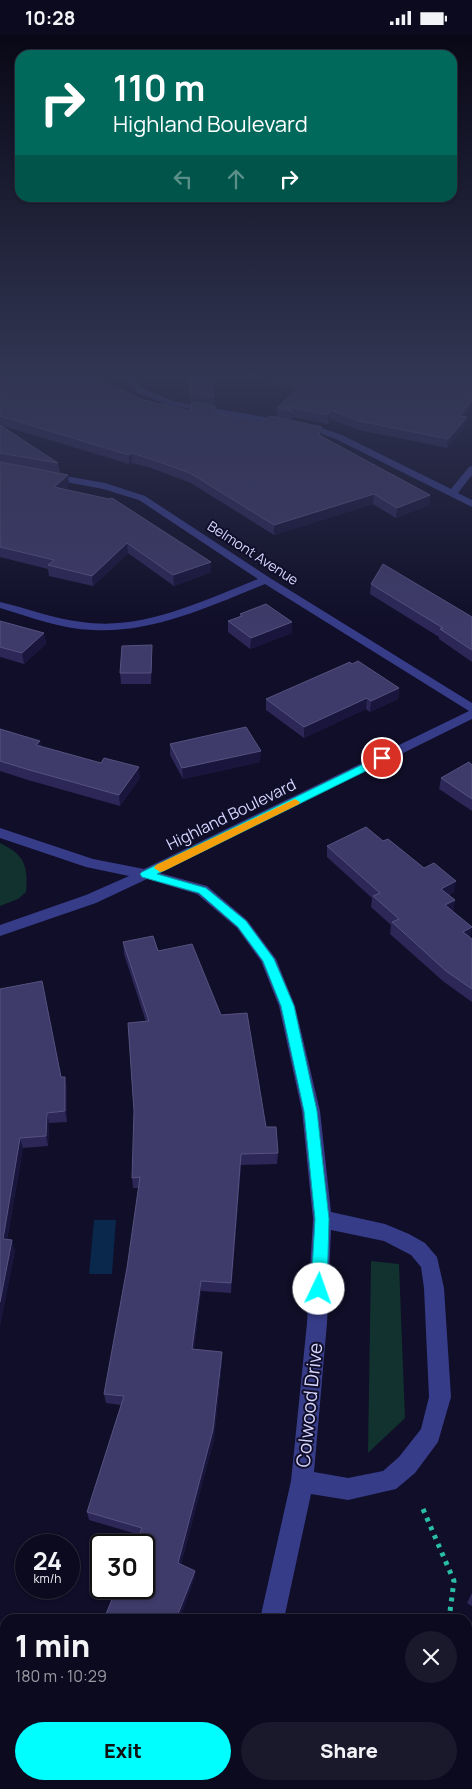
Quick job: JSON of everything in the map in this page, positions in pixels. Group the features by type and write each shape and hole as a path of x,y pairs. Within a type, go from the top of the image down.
{"street":[{"path":"386,461 472,504"},
{"path":"452,494 472,469"},
{"name":"Belmont Avenue","path":"38,474 104,486 142,498 266,580 472,709"},
{"path":"0,605 71,624 94,627 131,624 168,618 266,580"},
{"name":"Highland Boulevard","path":"0,931 91,899 146,874 472,714"},
{"name":"Colwood Drive","path":"0,833 91,864 146,874 202,890 242,924 268,959 287,1006 311,1111 322,1219 317,1323 302,1481 273,1614"},
{"path":"302,1481 348,1489 388,1481 407,1465 422,1448 434,1424 440,1397 434,1288 430,1263 418,1249 394,1237 322,1219"}],"path":[{"path":"422,1509 454,1581 450,1614"}],"green space":[{"path":"0,843 15,852 23,862 26,875 26,892 18,899 0,906"},
{"path":"371,1261 399,1264 405,1418 368,1453"}],"water":[{"path":"94,1220 116,1220 112,1274 89,1274"}],"building":[{"path":"156,461 367,461 430,495 397,508 374,494 274,525 190,473"},
{"path":"0,462 68,475 54,487 109,499 112,498 211,562 173,575 127,543 92,576 48,565 54,560 0,547"},
{"path":"383,564 472,617 472,650 440,629 443,628 371,584"},
{"path":"266,604 292,622 251,638 228,621 242,616 240,614"},
{"path":"0,621 44,633 22,653 0,647"},
{"path":"152,645 151,673 120,673 122,646"},
{"path":"358,661 399,688 371,701 367,698 304,727 266,699 350,662 352,664"},
{"path":"246,727 261,751 182,768 170,744"},
{"path":"0,729 40,741 36,745 101,763 104,758 139,767 119,795 0,761"},
{"path":"469,762 472,765 472,799 441,778"},
{"path":"366,827 383,841 388,839 424,868 434,863 456,881 441,889 455,900 445,905 472,927 463,932 472,939 472,989 446,971 392,922 399,919 373,896 380,893 327,846"},
{"path":"153,936 158,951 192,944 221,1015 247,1013 266,1127 276,1127 278,1153 241,1154 231,1283 201,1281 192,1349 222,1352 213,1430 178,1563 195,1571 178,1614 106,1614 112,1599 155,1599 155,1534 140,1534 142,1528 87,1512 124,1396 104,1394 127,1268 140,1177 132,1178 134,1111 128,1023 149,1021 123,942"},
{"path":"42,981 61,1077 65,1077 65,1111 47,1113 46,1136 20,1138 3,1239 12,1240 0,1302 0,989"}],"slow traffic":[{"path":"160,868 295,802"}],"route":[{"path":"319,1289 322,1219 311,1111 287,1006 268,959 242,924 202,890 146,874 198,851 382,758"}]}
